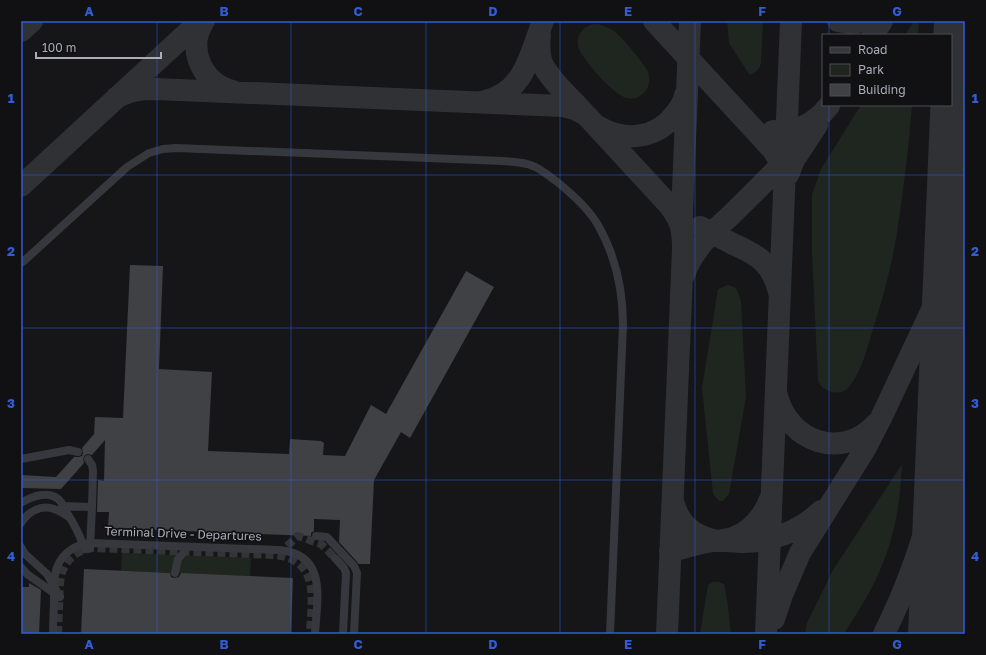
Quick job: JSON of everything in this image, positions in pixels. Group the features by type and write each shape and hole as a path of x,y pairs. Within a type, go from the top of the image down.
{"street":[{"path":"21,263 127,167 149,153 163,149 176,148 510,161 533,166 548,175 587,210 597,225 612,256 617,273 623,307 610,634"},
{"path":"21,459 69,450 78,452"},
{"path":"21,503 38,495 48,495 54,497 60,502 71,518 88,549 92,506 93,471 92,465 88,459"},
{"path":"62,506 92,506"},
{"path":"21,523 28,514 44,507 54,508 71,518"},
{"path":"316,536 327,537 354,566 357,572 354,634"},
{"name":"Terminal Drive - Departures","path":"53,634 55,575 58,564 64,555 71,549 84,544 96,543 279,550 294,553 307,561 316,577 317,589 315,634"},
{"path":"21,547 25,554 47,574 60,597 27,574 21,567"},
{"path":"175,573 178,558 184,552"},
{"path":"335,558 344,568 346,573 344,634"}],"green space":[{"path":"727,21 763,21 761,63 757,70 750,75 729,43"},
{"path":"914,21 919,21 918,34 906,34"},
{"path":"594,24 604,26 614,31 628,45 646,68 649,74 649,83 646,90 640,96 636,98 629,98 617,93 586,61 579,49 578,40 580,33 586,27"},
{"path":"860,106 912,106 898,226 884,293 860,369 852,383 843,392 829,391 823,388 818,380 812,252 812,195 821,169"},
{"path":"728,285 736,288 741,301 746,397 729,494 723,501 719,501 713,494 702,388 718,289"},
{"path":"902,464 897,512 890,542 879,572 866,599 844,634 805,634 807,623 833,570"},
{"path":"122,553 251,558 250,576 121,571"},
{"path":"713,582 724,584 731,634 700,634 708,585"}],"building":[{"path":"130,265 163,266 159,369 212,372 208,451 289,454 290,439 321,441 324,443 323,455 345,456 371,405 386,414 466,271 494,287 410,438 401,432 374,480 370,564 359,564 339,542 340,520 314,519 314,531 311,533 311,536 108,528 109,512 97,512 98,480 104,481 105,440 92,455 85,455 83,459 84,463 61,489 21,488 21,475 56,477 74,457 82,456 82,448 94,434 95,417 123,418"},
{"path":"84,569 170,573 171,577 174,578 179,577 181,573 293,578 291,634 81,634"},
{"path":"29,583 41,590 39,634 21,634 21,587 29,587"}],"taxiway":[{"path":"21,31 32,21"},
{"path":"21,186 200,21"},
{"path":"204,21 199,31 197,42 197,53 200,63 212,80 221,87 232,91"},
{"path":"485,101 498,96 509,89 518,80 524,70 543,21"},
{"path":"654,21 773,150 779,160 784,174"},
{"path":"682,228 690,21"},
{"path":"766,634 791,21"},
{"path":"838,21 849,23 864,21"},
{"path":"874,34 882,21"},
{"path":"540,35 540,54 544,67 554,81 584,113"},
{"path":"961,42 965,194"},
{"path":"117,97 136,90 156,89 563,106 575,109 586,115 669,205 679,221 682,231 683,249 667,634"},
{"path":"599,127 619,135 640,136 650,133 659,129 668,122 680,107 685,95"},
{"path":"773,131 797,129 804,126 817,118 829,106"},
{"path":"788,175 794,160 817,125"},
{"path":"684,275 687,266 697,250 716,229 775,171 784,153"},
{"path":"700,227 757,256 768,267 776,282 779,292"},
{"path":"774,619 782,595 800,553 865,449 952,267"},
{"path":"777,396 783,412 793,425 805,435 818,441 833,444 848,442 862,435 876,424"},
{"path":"884,634 907,583 920,547 930,511 939,461 946,408"},
{"path":"673,501 675,508 684,524 699,535 718,541 733,538 751,528 764,512 770,499"},
{"path":"670,551 712,541 743,542 764,540 795,530 821,511"}],"runway":[{"path":"936,634 962,21"}],"tunnel":[{"path":"278,554 298,536 321,544 335,558"},
{"path":"58,634 60,583 63,569 75,555 87,549 94,548 276,555 290,559 300,565 307,574 310,584 312,596 310,634"}]}
